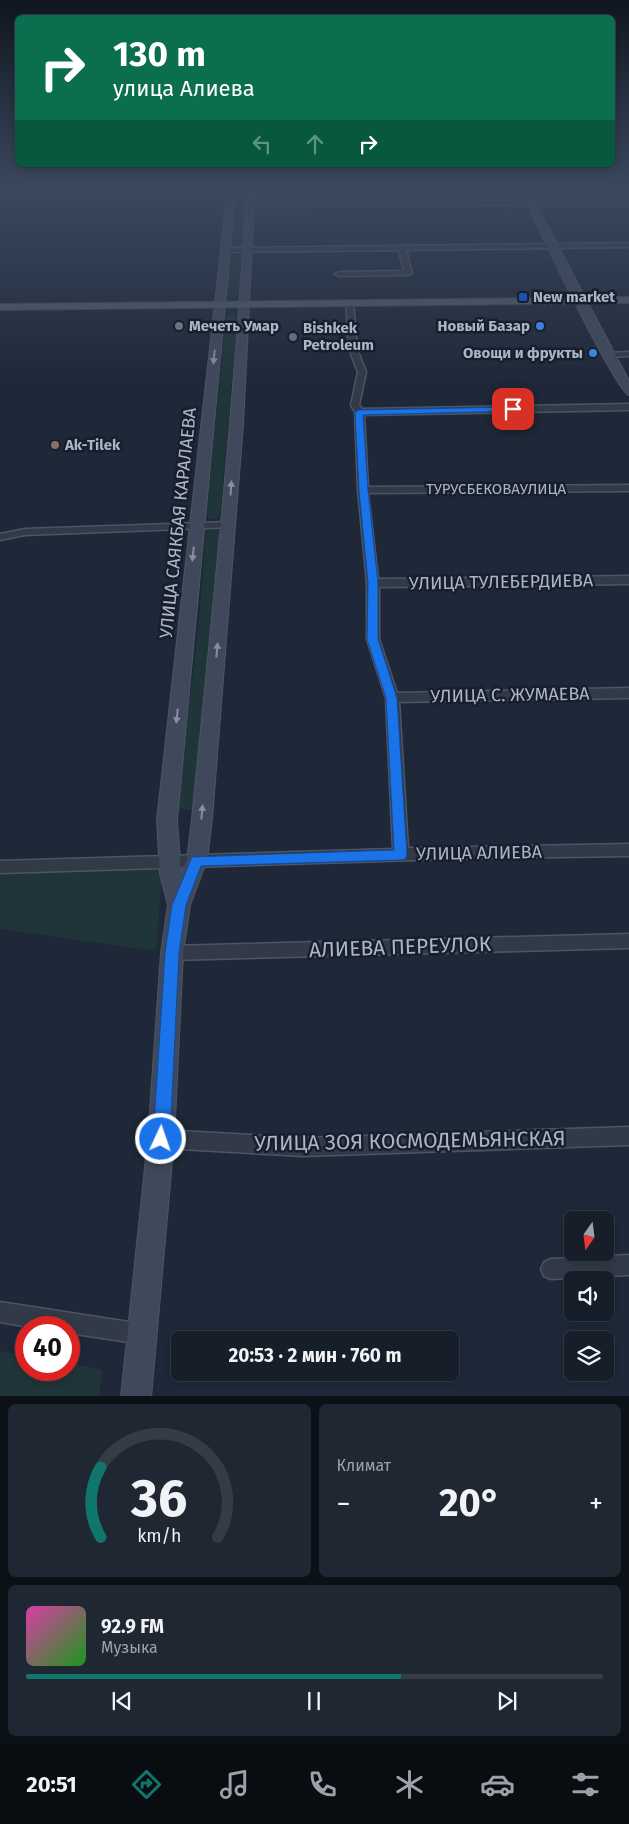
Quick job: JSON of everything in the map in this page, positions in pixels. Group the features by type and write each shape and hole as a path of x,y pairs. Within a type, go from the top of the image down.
{"main road":[{"path":"0,307 629,300"}],"street":[{"name":"УЛИЦА САЯКБАЯ КАРАЛАЕВА","path":"179,905 171,884 168,862 167,820 226,252"},
{"path":"136,1396 161,1139 172,953 179,905 197,860 229,525 249,252"},
{"path":"339,274 408,273 403,252"},
{"path":"556,252 608,355 629,390"},
{"path":"349,303 353,349 362,372 355,405 359,412 363,490 373,583 373,639 392,698 400,855"},
{"path":"608,355 629,354"},
{"path":"359,412 629,407"},
{"name":"ТУРУСБЕКОВАУЛИЦА","path":"363,490 629,488"},
{"path":"0,536 25,532 229,525"},
{"name":"УЛИЦА ТУЛЕБЕРДИЕВА","path":"373,583 629,580"},
{"name":"УЛИЦА С. ЖУМАЕВА","path":"392,698 629,692"},
{"name":"УЛИЦА АЛИЕВА","path":"0,867 197,860 629,850"},
{"name":"АЛИЕВА ПЕРЕУЛОК","path":"172,953 629,941"},
{"name":"УЛИЦА ЗОЯ КОСМОДЕМЬЯНСКАЯ","path":"161,1139 303,1147 629,1136"},
{"path":"550,1269 629,1265"},
{"path":"0,1312 142,1334"}],"green space":[{"path":"230,254 244,255 240,296 234,299 224,296"},
{"path":"232,314 236,317 235,344 220,515 217,519 209,519 207,515 226,317"},
{"path":"209,528 218,529 219,534 193,806 192,810 179,809 179,788 198,632 206,531"},
{"path":"163,863 156,951 0,929 0,870"},
{"path":"0,1351 15,1354 15,1381 80,1381 80,1365 102,1370 99,1396 0,1396"}],"place":[{"name":"New market","path":"523,297"},
{"name":"Мечеть Умар","path":"179,326"},
{"name":"Новый Базар","path":"540,326"},
{"name":"Bishkek Petroleum","path":"293,337"},
{"name":"Овощи и фрукты","path":"593,353"},
{"name":"Ak-Tilek","path":"55,445"}],"route":[{"path":"161,1139 172,953 179,905 197,860 400,855 392,698 373,639 373,583 363,490 359,412 513,409"}]}
